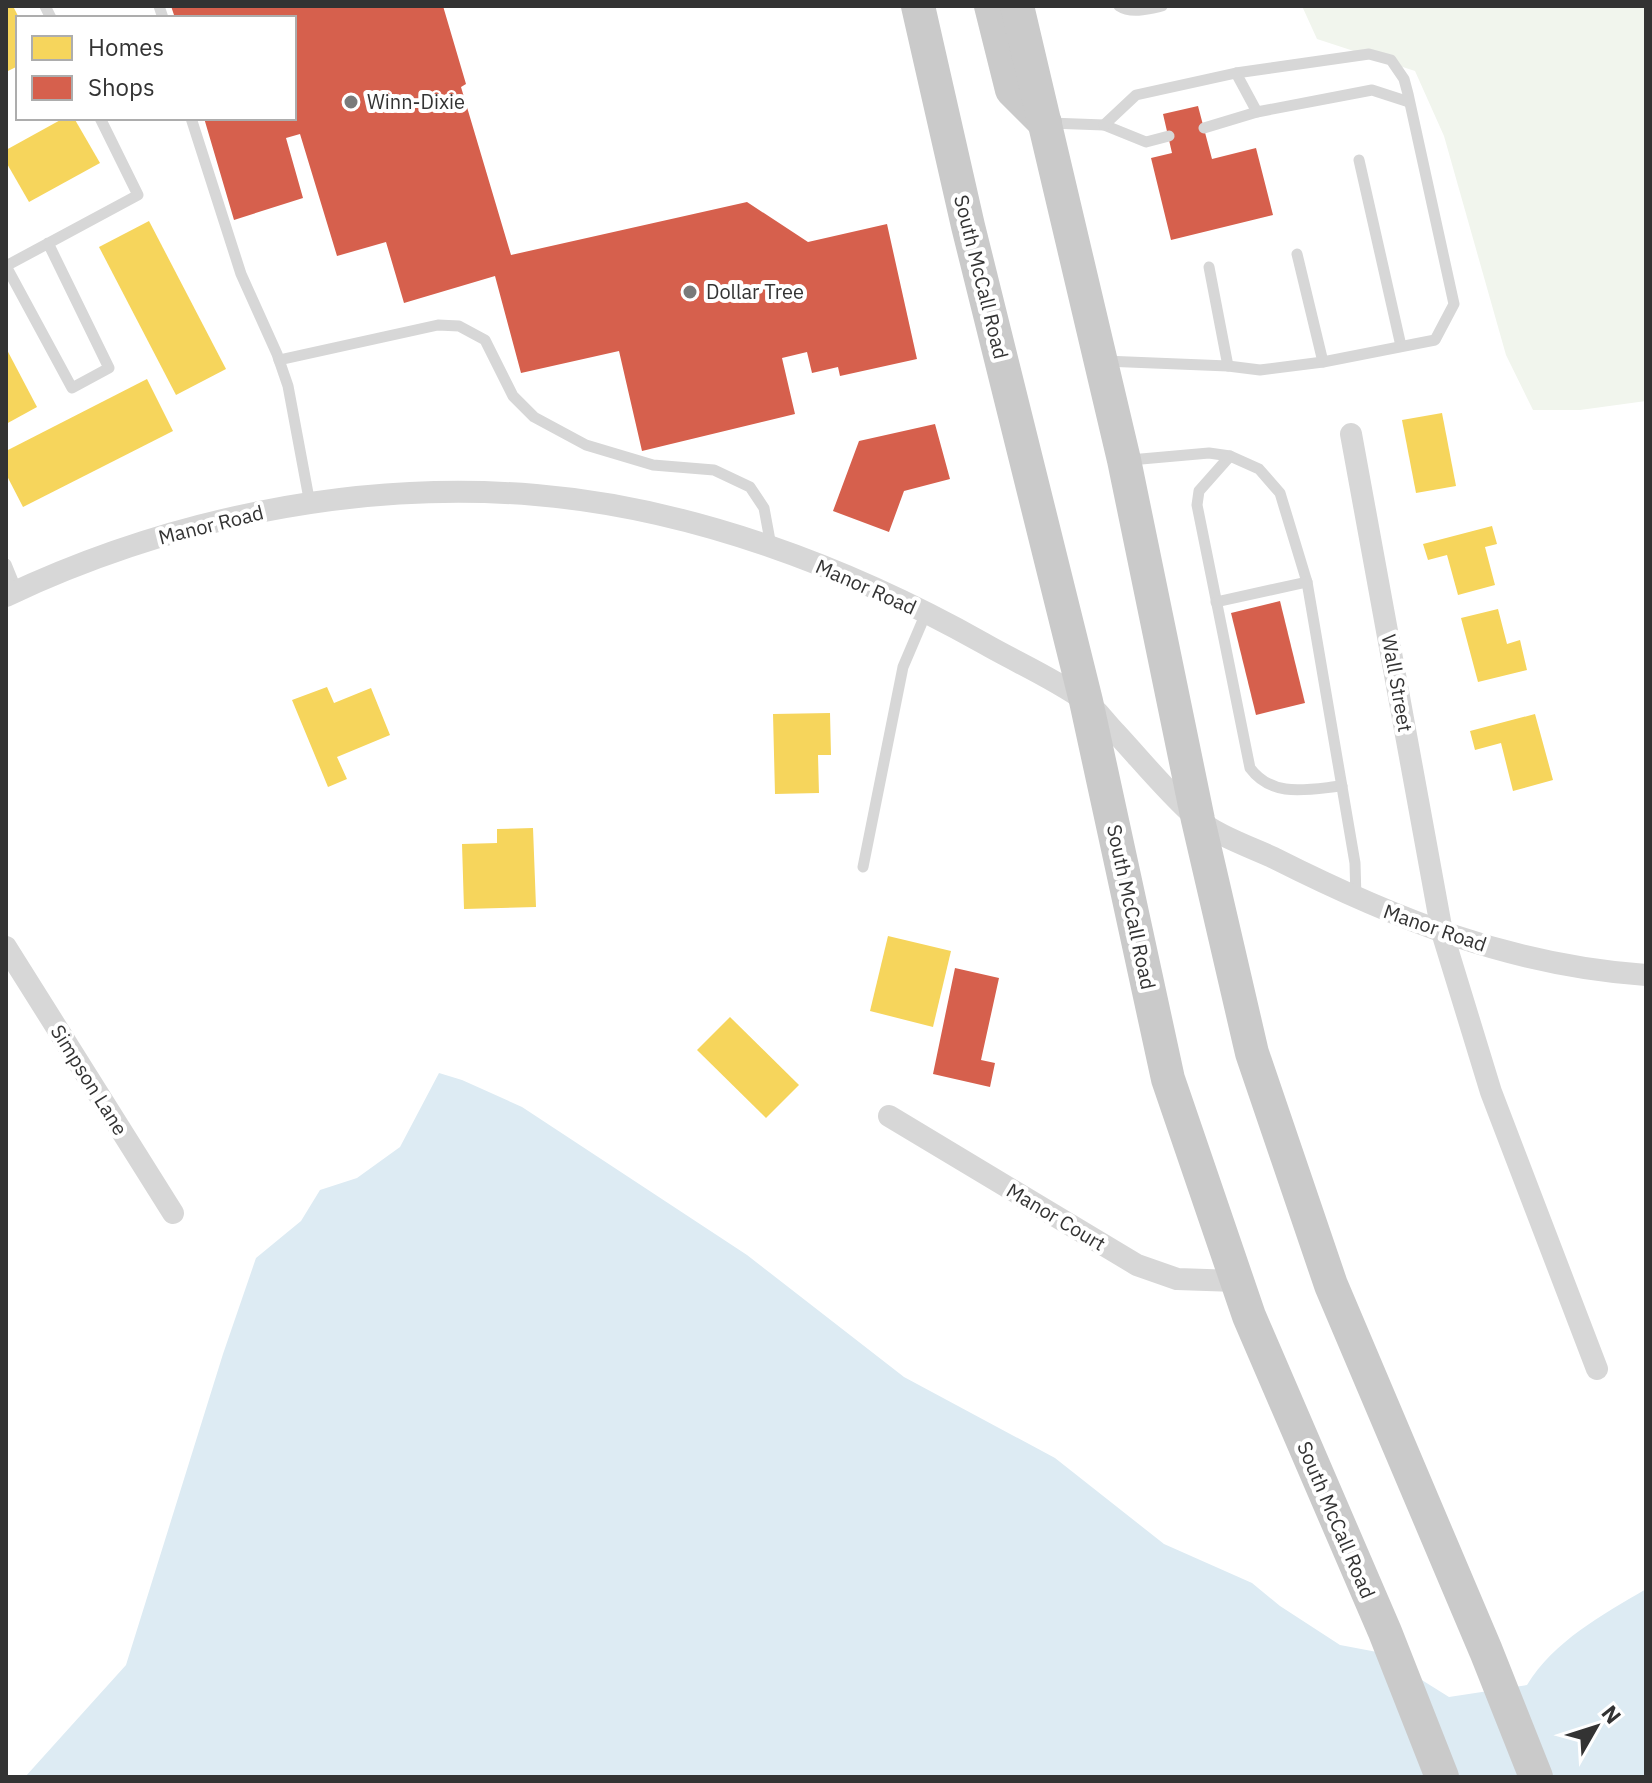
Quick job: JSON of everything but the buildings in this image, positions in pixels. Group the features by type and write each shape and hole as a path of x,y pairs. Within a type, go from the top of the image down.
{"main road":[{"name":"South McCall Road","path":"918,6 968,226 1086,701 1168,1079 1236,1281 1385,1632 1442,1777"},
{"path":"991,6 1012,90 1045,123"},
{"path":"1017,6 1124,460 1198,820 1252,1053 1319,1252 1536,1777"}],"street":[{"name":"Wall Street","path":"1351,434 1442,932 1491,1092 1597,1369"},
{"name":"Manor Road","path":"11,593 107,554 182,531 259,512 377,495 456,492 535,495 652,514 772,549 876,589 926,613 1086,701 1198,820 1356,899 1442,932 1516,955 1569,967 1646,975"},
{"name":"Simpson Lane","path":"6,947 173,1213"},
{"name":"Manor Court","path":"889,1116 1137,1265 1177,1279 1236,1281"}],"lane":[{"path":"1119,6 1124,10 1162,6"},
{"path":"1100,361 1260,370 1323,362 1435,340 1454,304 1404,79 1391,60 1369,54 1236,73 1136,95 1104,125"},
{"path":"1236,73 1257,112"},
{"path":"1204,128 1257,112 1372,90 1409,102"},
{"path":"48,243 109,368 72,388 6,266 48,243 138,195 101,120"},
{"path":"192,120 241,274 288,386 310,504"},
{"path":"1045,123 1104,125 1146,142 1169,136"},
{"path":"1359,160 1401,346"},
{"path":"1297,254 1323,362"},
{"path":"1209,267 1228,366"},
{"path":"279,360 438,325 459,326 485,340 513,396 534,417 586,445 653,465 714,470 750,487 764,508 772,549"},
{"path":"1124,460 1209,453 1230,456 1259,469 1280,493 1307,582 1355,863 1356,899"},
{"path":"1230,456 1199,491 1197,505 1250,768 1262,780 1284,792 1342,786"},
{"path":"6,564 11,593"},
{"path":"1216,602 1307,582"},
{"path":"863,867 903,667 926,613"}],"shaded area":[{"path":"1302,6 1646,6 1646,401 1580,410 1533,410 1506,355 1444,136 1415,71 1317,39"},
{"path":"439,1073 522,1107 747,1255 904,1377 1055,1458 1164,1544 1252,1583 1280,1606 1340,1645 1377,1652 1449,1697 1527,1685 1565,1642 1646,1589 1646,1777 25,1777 126,1665 256,1258 301,1221 320,1190 357,1178 400,1147"}],"place":[{"name":"Winn-Dixie","path":"351,102"},
{"name":"Dollar Tree","path":"690,292"}]}
